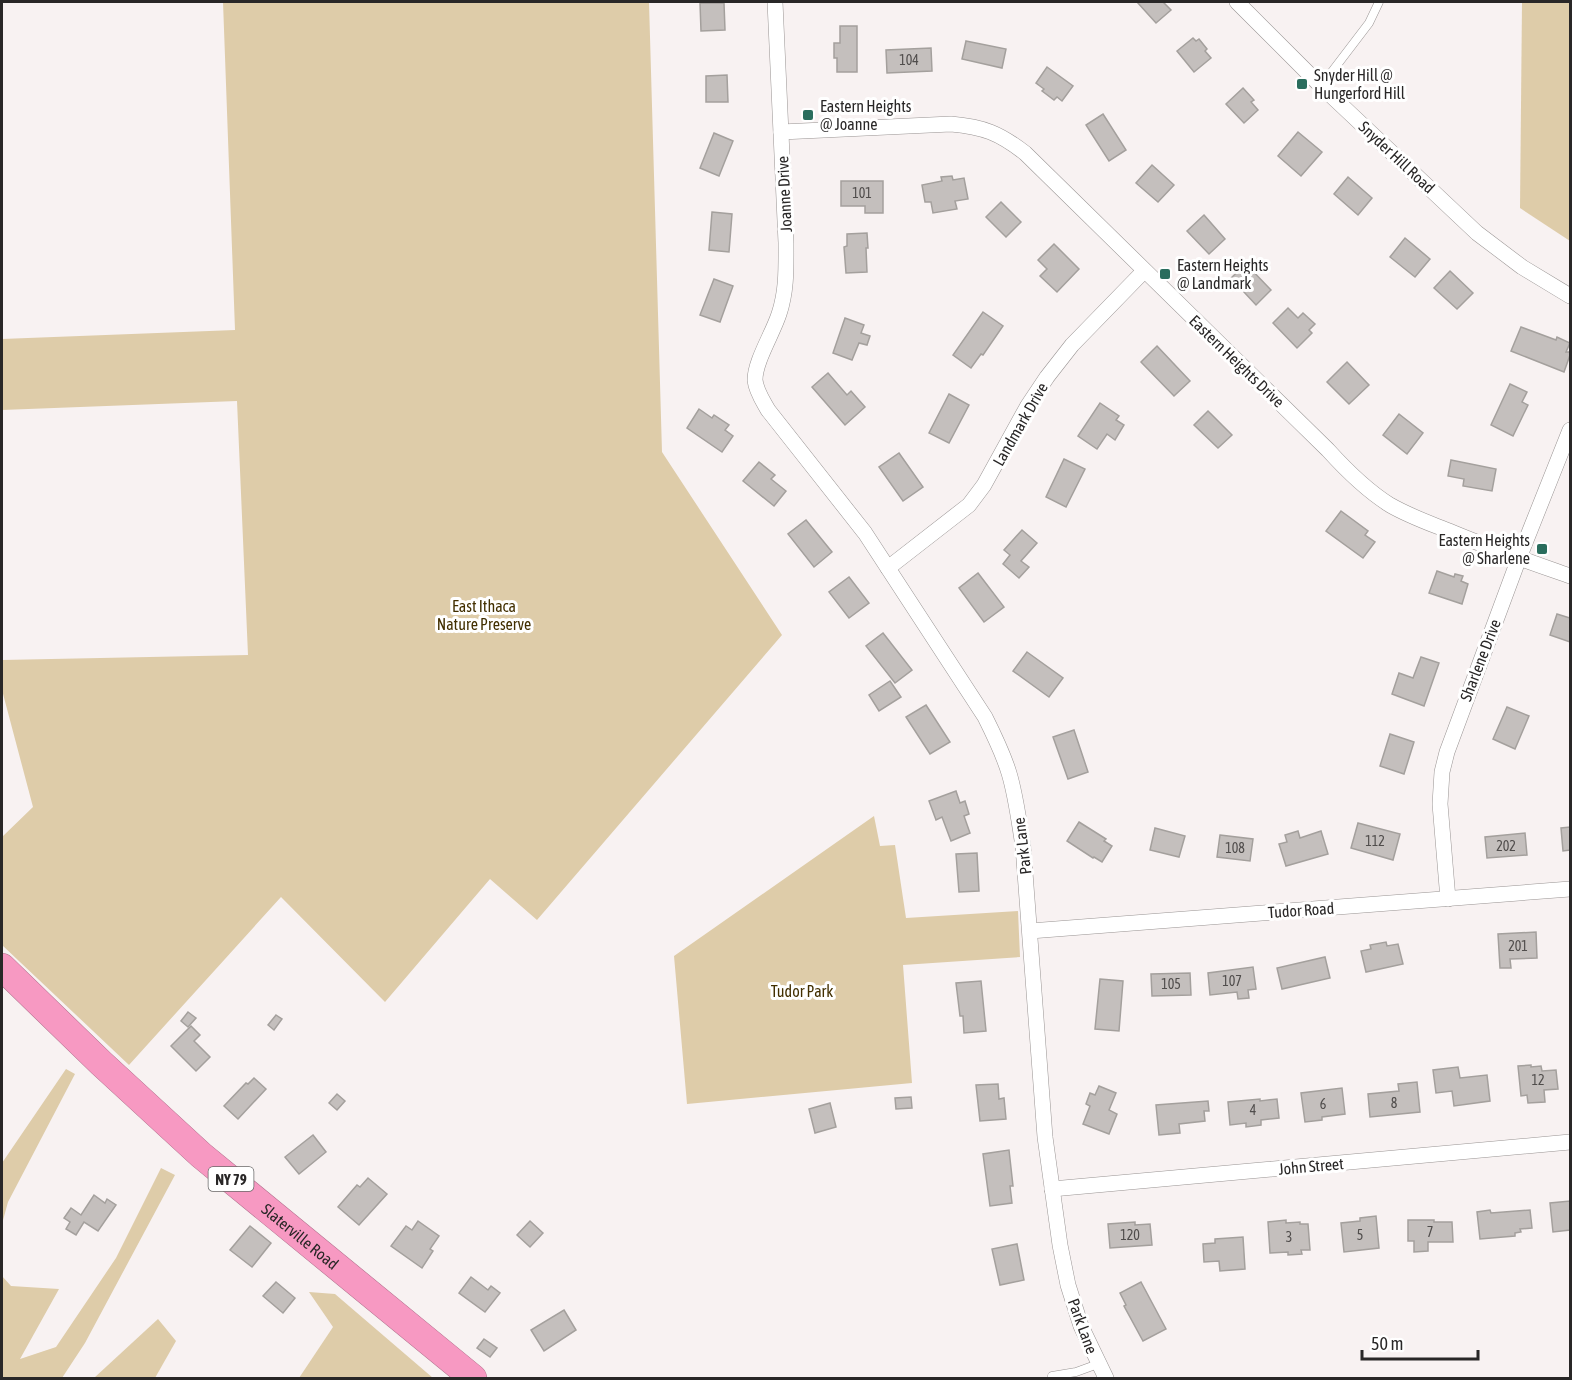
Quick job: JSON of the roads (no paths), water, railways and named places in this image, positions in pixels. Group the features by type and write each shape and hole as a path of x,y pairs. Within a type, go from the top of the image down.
{"highway":[{"name":"Slaterville Road","path":"2,967 201,1155 473,1378"}],"street":[{"name":"Joanne Drive","path":"755,381 759,360 773,331 784,296 786,273 775,2"},
{"name":"Snyder Hill Road","path":"1237,2 1321,87 1477,233 1522,267 1570,296"},
{"name":"Eastern Heights Drive","path":"781,132 951,124 992,131 1008,140 1025,153 1349,473 1369,490 1388,504 1409,515 1570,576"},
{"name":"Landmark Drive","path":"888,568 969,505 984,485 1027,407 1047,377 1072,345 1144,271"},
{"name":"Park Lane","path":"755,381 768,410 865,532 985,717 1009,773 1017,803 1023,846 1045,1137 1060,1245 1068,1285 1081,1326 1106,1378"},
{"name":"Sharlene Drive","path":"1448,899 1440,804 1442,771 1455,728 1570,430"},
{"name":"Tudor Road","path":"1030,931 1570,889"},
{"name":"John Street","path":"1052,1189 1570,1142"}],"lane":[{"path":"1321,87 1363,32 1379,2"},
{"path":"1052,1376 1076,1372 1098,1364"}],"place":[{"name":"Snyder Hill @ Hungerford Hill","path":"1302,84"},
{"name":"Eastern Heights @ Joanne","path":"808,115"},
{"name":"Eastern Heights @ Landmark","path":"1165,274"},
{"name":"Eastern Heights @ Sharlene","path":"1542,549"}],"park label":[{"name":"East Ithaca Nature Preserve","path":"484,615"},
{"name":"Tudor Park","path":"802,991"}]}
